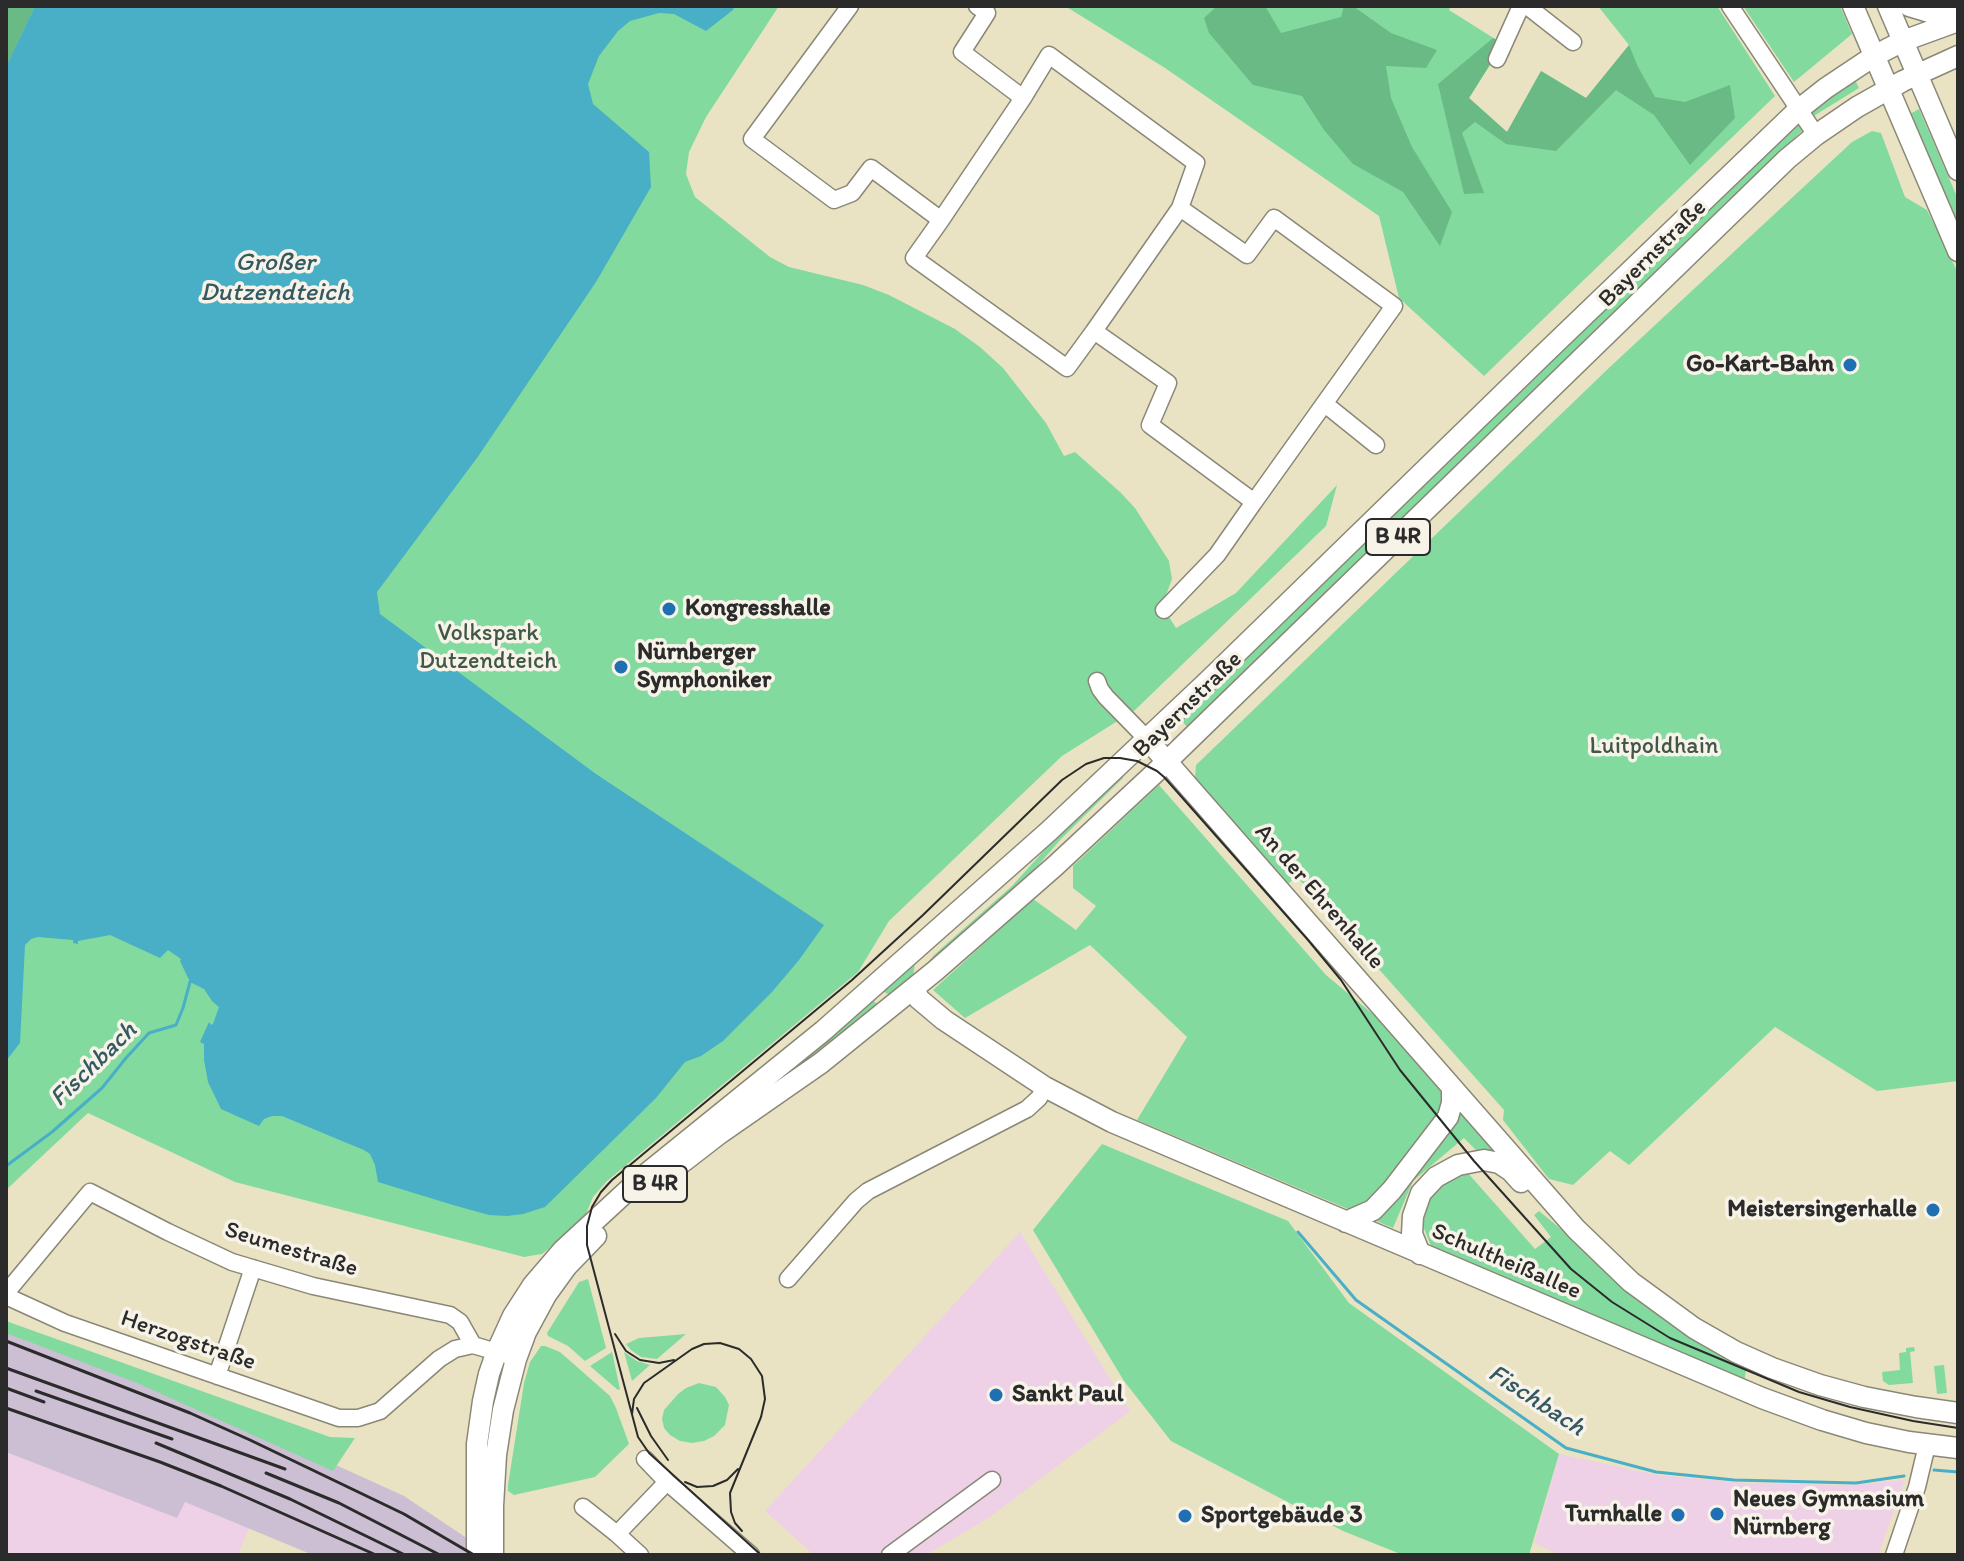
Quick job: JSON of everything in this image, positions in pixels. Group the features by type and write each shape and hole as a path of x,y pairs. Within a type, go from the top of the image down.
{"main road":[{"path":"1853,6 1958,251"},
{"path":"1888,6 1958,170"},
{"path":"1909,6 1923,11 1958,13"},
{"name":"B 4R","path":"1903,41 1958,21"},
{"name":"Bayernstraße","path":"507,1355 511,1321 533,1285 587,1226 715,1117 823,1031 1049,831 1798,110 1874,56 1903,41"},
{"name":"B 4R","path":"1917,74 1958,56"},
{"name":"Bayernstraße","path":"507,1355 567,1266 597,1235 691,1155 813,1069 1045,876 1246,685 1770,175 1816,135 1850,111 1917,74"},
{"path":"1228,661 1232,679 1246,685"},
{"name":"B 4R","path":"1108,817 1114,795 1128,780 1147,739"},
{"name":"An der Ehrenhalle","path":"1147,739 1452,1089"},
{"path":"914,988 923,960 936,946 942,926"},
{"name":"Schultheißallee","path":"914,988 919,999 936,1014 1045,1087 1112,1122 1781,1406 1866,1433 1958,1448"},
{"path":"1346,1222 1373,1210 1392,1190 1448,1117 1452,1089"},
{"name":"Schultheißallee","path":"1452,1089 1599,1253 1684,1322 1724,1346 1772,1368 1830,1388 1878,1400 1958,1413"},
{"path":"1420,1254 1412,1234 1418,1200 1436,1177 1458,1165 1479,1160 1495,1162 1511,1171 1532,1193 1551,1201"},
{"name":"B 4R","path":"485,1551 505,1400 507,1355"}],"street":[{"path":"850,6 752,139 834,200 852,193 871,168 941,220"},
{"path":"977,6 987,13 962,52 1023,98"},
{"path":"1497,59 1521,6"},
{"path":"1527,6 1573,42"},
{"path":"1730,6 1816,135"},
{"path":"1049,55 1196,163 1180,208 1067,368 914,258 1023,98 1049,55"},
{"path":"1164,610 1217,555 1394,306 1274,218 1247,255 1180,208"},
{"path":"1094,331 1168,383 1150,425 1254,502"},
{"path":"1325,404 1376,445"},
{"path":"1097,681 1106,697 1147,739"},
{"path":"788,1279 868,1191 1027,1109 1045,1087"},
{"name":"Seumestraße","path":"6,1295 90,1192 232,1262 313,1286 450,1315 460,1322 473,1345"},
{"path":"217,1376 253,1268"},
{"name":"Herzogstraße","path":"6,1295 65,1323 339,1418 358,1418 380,1411 446,1354 473,1345"},
{"path":"473,1345 507,1355"},
{"path":"1894,1555 1917,1487 1927,1445"},
{"path":"645,1459 751,1555"},
{"path":"890,1555 992,1480"},
{"path":"617,1534 667,1482"},
{"path":"583,1507 640,1555"}],"shaded area":[{"name":"Sankt Paul","path":"1020,1232 1130,1411 990,1517 926,1555 814,1555 765,1511"},
{"path":"6,1326 149,1380 404,1496 492,1555 313,1555 185,1502 177,1518 6,1452"},
{"path":"6,1452 177,1517 184,1501 249,1528 238,1555 6,1555"},
{"name":"Neues Gymnasium Nürnberg","path":"1559,1454 1657,1475 1746,1483 1851,1485 1905,1480 1878,1555 1560,1555 1534,1543"}],"green space":[{"name":"Volkspark Dutzendteich","path":"6,6 778,6 706,117 689,152 686,174 695,197 770,257 789,267 863,285 889,295 955,329 980,347 1003,368 1046,423 1064,456 1075,452 1135,508 1169,561 1172,579 1162,606 1176,628 1236,593 1337,485 1326,526 1135,710 1062,756 889,921 858,972 607,1181 593,1197 583,1221 542,1254 524,1257 235,1182 88,1113 6,1190"},
{"path":"6,6 35,6 6,67"},
{"path":"1065,6 1451,6 1449,10 1503,44 1469,98 1507,132 1541,71 1586,98 1629,45 1598,6 1717,6 1775,96 1484,376 1399,298 1379,216 1165,68"},
{"path":"1217,6 1265,6 1281,33 1341,17 1344,6 1353,6 1391,33 1437,50 1426,68 1386,66 1391,98 1412,147 1452,212 1440,246 1403,192 1353,164 1324,130 1302,96 1253,85 1209,33 1204,18"},
{"path":"1743,6 1840,6 1852,34 1794,82"},
{"path":"1493,38 1503,44 1469,98 1507,132 1541,71 1586,98 1629,45 1655,97 1685,102 1730,85 1735,118 1690,165 1654,115 1616,90 1556,151 1506,144 1475,122 1462,133 1484,193 1464,194 1438,84"},
{"path":"1855,80 1859,88 1814,116 1811,114 1812,108"},
{"path":"1919,109 1958,199 1958,232 1908,115"},
{"path":"1798,123 1802,131 1399,528 1388,516"},
{"name":"Luitpoldhain","path":"1872,131 1881,133 1905,197 1927,210 1958,273 1958,1081 1877,1091 1775,1027 1629,1165 1610,1151 1573,1185 1549,1179 1503,1120 1504,1110 1297,877 1284,887 1257,849 1195,778 1196,765 1611,366 1852,142"},
{"path":"1377,526 1389,538 1190,730 1178,717 1236,669 1297,601"},
{"path":"1125,772 1123,778 1061,839 1028,877 930,965 934,955 1012,886 1059,834"},
{"path":"1159,785 1326,975 1399,1036 1504,1153 1479,1153 1464,1138 1413,1181 1393,1228 1137,1120 1187,1037 1090,945 965,1018 933,990 1033,899 1076,930 1096,906 1073,888 1073,866"},
{"path":"913,962 913,977 895,999 880,989"},
{"path":"870,998 883,1009 662,1168"},
{"path":"1102,1144 1288,1221 1349,1303 1559,1454 1529,1555 1403,1555 1343,1531 1171,1441 1124,1381 1033,1230"},
{"path":"1467,1172 1535,1249 1551,1237 1534,1215 1539,1211 1669,1318 1747,1363 1744,1383 1433,1251 1423,1226 1427,1202 1445,1181"},
{"path":"588,1279 606,1348 585,1361 547,1333 579,1282"},
{"path":"6,1321 330,1437 355,1438 333,1471 137,1383 6,1333"},
{"path":"686,1334 657,1359 641,1357 626,1344 639,1338"},
{"path":"541,1346 560,1352 610,1396 629,1444 595,1477 514,1495 508,1491 508,1485 524,1383 530,1362"},
{"path":"1914,1347 1915,1351 1910,1352 1913,1383 1889,1385 1883,1381 1882,1372 1900,1370 1899,1353"},
{"path":"612,1352 620,1389 618,1390 590,1366"},
{"path":"624,1352 650,1365 632,1381"},
{"path":"1944,1365 1947,1393 1937,1394 1934,1366"},
{"path":"699,1383 716,1387 725,1397 729,1405 725,1425 704,1441 680,1441 664,1428 664,1410 678,1394"}],"water":[{"name":"Großer Dutzendteich","path":"35,6 735,6 706,31 674,14 659,13 630,21 599,56 588,84 593,104 649,152 651,187 596,282 477,458 377,592 380,614 596,774 824,925 772,992 723,1041 701,1056 685,1062 656,1098 545,1207 507,1216 489,1215 453,1205 378,1182 370,1154 282,1116 264,1119 259,1126 221,1109 208,1082 204,1044 200,1042 209,1022 213,1024 219,1007 204,989 190,982 181,959 168,950 160,958 110,935 78,941 78,944 73,940 31,939 25,945 20,1043 6,1061 6,67"}],"waterway":[{"name":"Fischbach","path":"6,1166 52,1132 102,1088 149,1033 176,1025 190,982"},
{"name":"Fischbach","path":"1298,1232 1356,1300 1566,1448 1656,1472 1734,1480 1856,1483 1904,1476"},
{"name":"Fischbach","path":"1934,1470 1958,1472"}],"tram line":[{"path":"761,1555 649,1453 638,1437 587,1245 587,1226 592,1207 612,1180 852,980 1062,780 1086,764 1104,758 1137,761 1164,777 1341,980 1400,1070 1474,1161 1571,1269 1612,1302 1670,1338 1799,1392 1850,1407 1958,1428"},
{"path":"615,1334 626,1351 640,1360 659,1363 674,1360"},
{"path":"632,1414 634,1399 644,1383 692,1349 720,1343 739,1349 751,1359 762,1376 765,1399 761,1417 730,1493 731,1512 742,1531"},
{"path":"637,1408 668,1460"},
{"path":"685,1482 697,1487 713,1486 727,1480 738,1469"}],"railway":[{"path":"6,1341 190,1413 250,1440 404,1514 474,1555"},
{"path":"6,1368 285,1469"},
{"path":"6,1388 44,1402"},
{"path":"36,1391 172,1439"},
{"path":"6,1408 221,1486 376,1555"},
{"path":"156,1443 290,1499 405,1555"},
{"path":"266,1473 339,1503 440,1555"}],"place":[{"name":"Go-Kart-Bahn","path":"1850,365"},
{"name":"Kongresshalle","path":"669,609"},
{"name":"Nürnberger Symphoniker","path":"621,667"},
{"name":"Meistersingerhalle","path":"1933,1210"},
{"name":"Sankt Paul","path":"996,1395"},
{"name":"Neues Gymnasium Nürnberg","path":"1717,1514"},
{"name":"Turnhalle","path":"1678,1515"},
{"name":"Sportgebäude 3","path":"1185,1516"}]}
